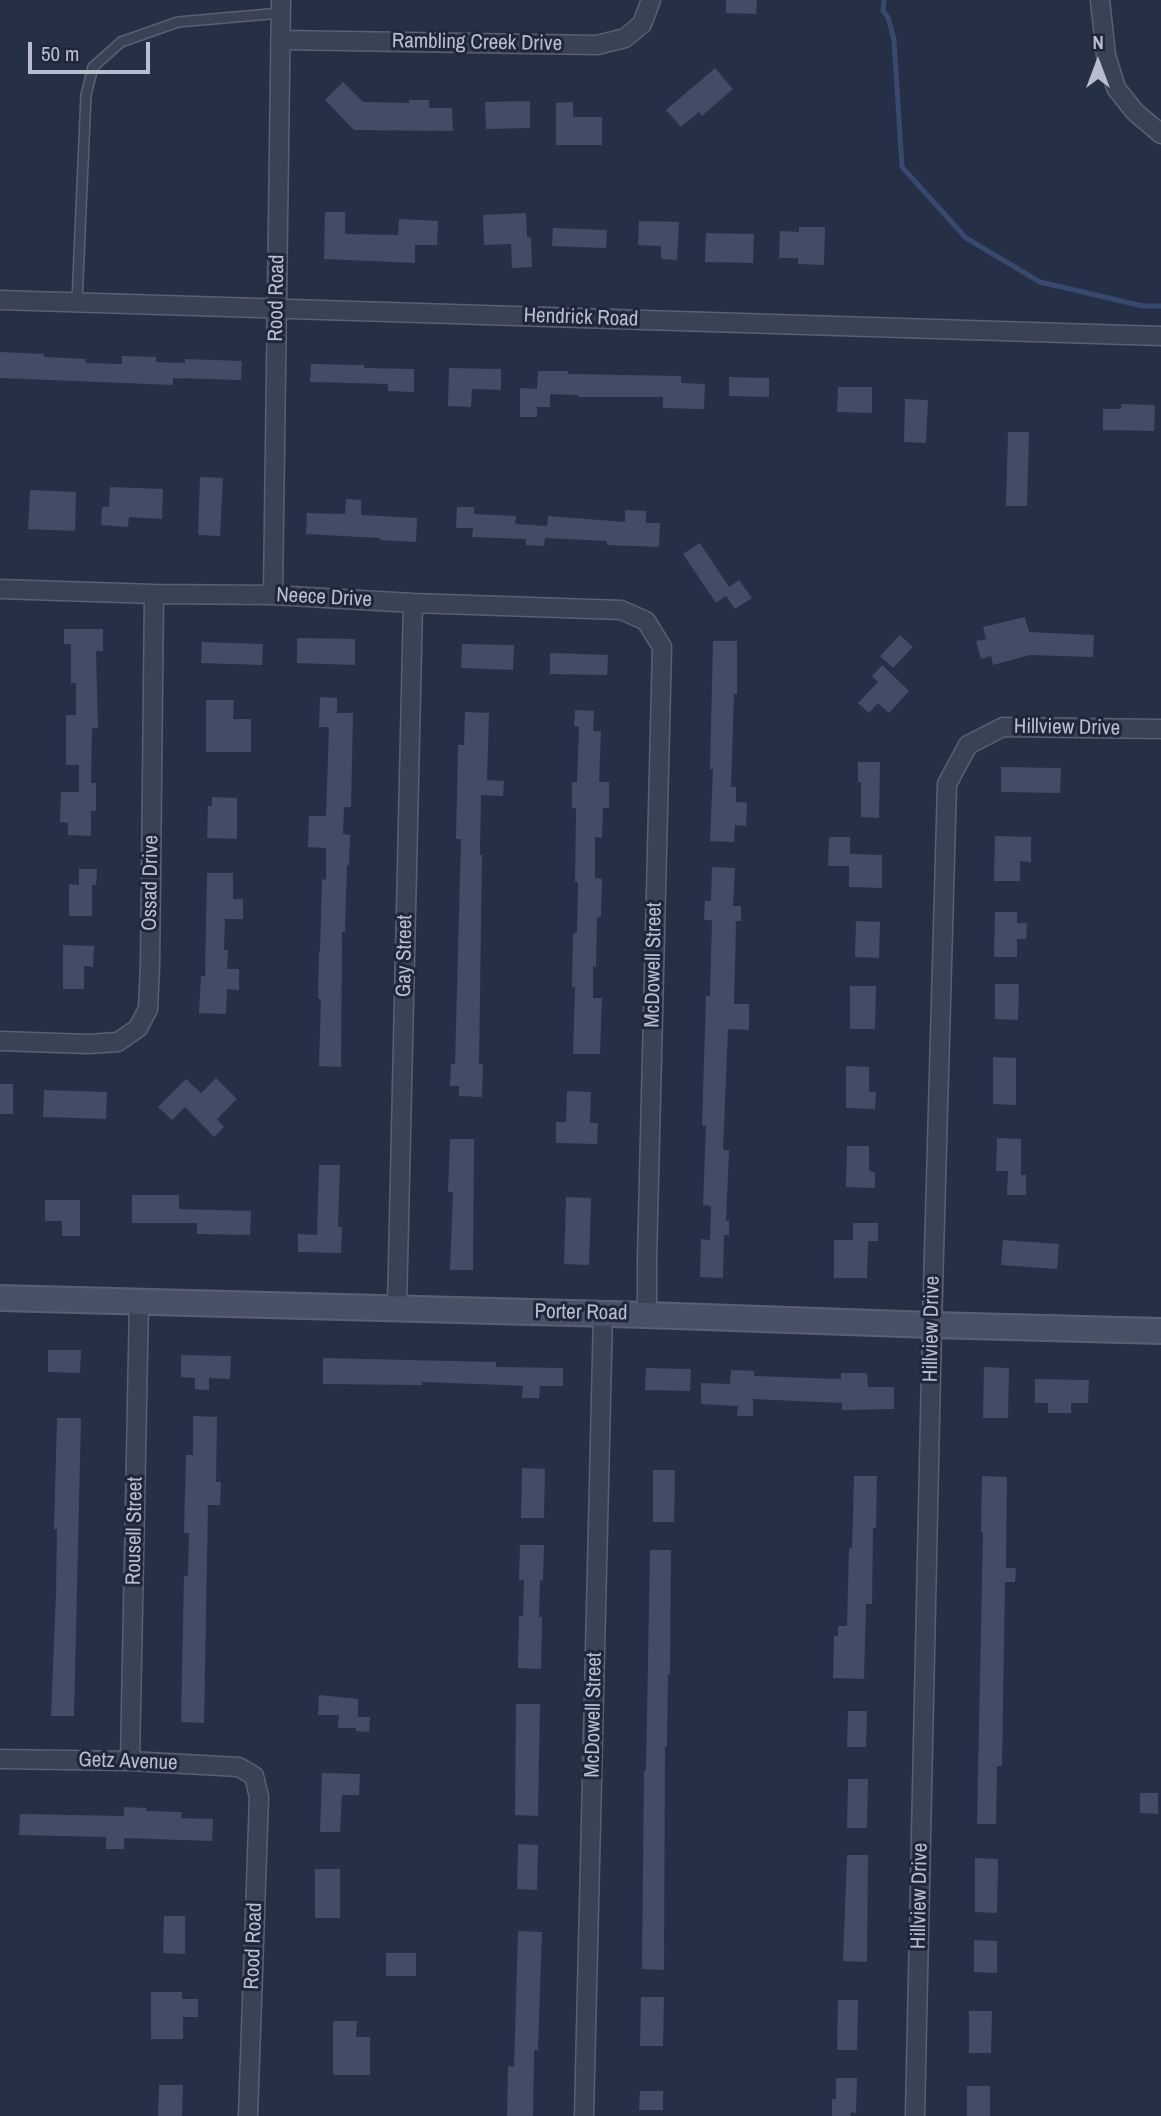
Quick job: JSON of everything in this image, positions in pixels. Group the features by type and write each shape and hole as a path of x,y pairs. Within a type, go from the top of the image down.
{"street":[{"name":"Rambling Creek Drive","path":"281,40 597,45 625,38 642,24 650,0"},
{"path":"1100,0 1106,55 1116,88 1135,112 1161,134"},
{"name":"Rood Road","path":"274,595 281,6"},
{"name":"Hendrick Road","path":"0,300 1161,336"},
{"name":"Neece Drive","path":"0,589 274,595 621,610 646,621"},
{"name":"Ossad Drive","path":"0,1041 88,1044 118,1042 138,1028 148,1009 154,594"},
{"name":"Gay Street","path":"397,1308 413,603"},
{"name":"McDowell Street","path":"646,621 662,647 647,1315"},
{"name":"Hillview Drive","path":"915,2116 947,784 968,745 1003,727 1161,729"},
{"name":"Porter Road","path":"0,1298 1161,1331"},
{"name":"Rousell Street","path":"130,1761 139,1302"},
{"name":"McDowell Street","path":"584,2116 603,1314"},
{"name":"Getz Avenue","path":"0,1759 130,1761 239,1767 254,1776"},
{"name":"Rood Road","path":"248,2116 259,1797 254,1776"}],"lane":[{"path":"77,302 86,95 93,67 121,43 178,22 281,6"}],"building":[{"path":"726,0 757,0 756,14 726,13"},
{"path":"715,68 733,89 702,116 699,112 681,127 666,110"},
{"path":"343,82 363,102 409,103 409,100 429,100 429,108 452,108 453,131 354,130 325,100"},
{"path":"530,101 530,128 486,129 485,102"},
{"path":"573,102 573,117 602,117 602,145 556,145 556,103"},
{"path":"325,212 345,212 345,234 398,235 399,219 438,221 437,245 415,245 415,263 324,259"},
{"path":"526,213 527,237 531,237 532,267 512,268 511,244 484,245 483,215"},
{"path":"639,221 679,222 677,260 661,259 661,246 638,245"},
{"path":"799,227 825,227 824,265 798,264 798,258 779,258 780,231 799,232"},
{"path":"553,228 607,230 606,248 552,246"},
{"path":"706,233 754,234 753,263 705,262"},
{"path":"0,352 86,359 85,363 122,364 122,356 156,357 156,362 185,363 185,359 242,361 241,380 173,378 173,385 0,378"},
{"path":"311,364 414,369 414,392 388,391 388,384 310,382"},
{"path":"449,368 501,369 501,390 472,389 471,407 448,406"},
{"path":"538,371 681,376 681,383 705,384 704,409 663,408 663,397 578,397 550,394 550,407 537,407 537,417 520,417 520,388 537,389"},
{"path":"729,377 769,378 769,397 729,396"},
{"path":"838,387 872,387 872,413 837,412"},
{"path":"905,399 928,400 926,443 904,442"},
{"path":"1121,404 1155,405 1154,431 1103,430 1103,409 1121,409"},
{"path":"1008,432 1029,432 1027,506 1006,506"},
{"path":"200,477 223,478 220,536 198,535"},
{"path":"110,487 163,489 162,519 129,517 128,527 101,525 102,507 109,507"},
{"path":"30,490 76,492 75,531 28,529"},
{"path":"346,499 361,500 361,515 417,518 416,542 306,534 307,513 345,514"},
{"path":"457,507 474,507 474,514 516,516 515,524 547,526 548,516 625,522 625,510 646,511 646,523 660,523 659,547 545,538 544,546 526,545 526,539 472,537 473,528 456,528"},
{"path":"700,543 729,587 739,580 752,598 735,609 726,596 716,603 683,554"},
{"path":"1025,617 1029,632 1094,635 1093,657 1030,655 993,665 991,656 981,659 976,641 986,639 983,627"},
{"path":"64,629 103,629 103,651 96,651 98,728 92,728 91,783 96,783 96,811 91,811 91,836 68,835 68,823 60,822 61,792 79,792 79,765 66,765 66,715 76,715 76,683 71,683 71,644 64,644"},
{"path":"900,635 913,647 893,668 880,656"},
{"path":"297,638 355,639 355,665 297,663"},
{"path":"713,641 737,641 737,694 734,694 731,787 736,787 736,802 747,803 746,826 735,825 734,842 710,841"},
{"path":"202,642 263,644 262,665 201,663"},
{"path":"462,644 514,645 513,670 461,668"},
{"path":"550,653 608,655 607,675 550,674"},
{"path":"882,665 909,691 889,713 878,703 869,713 858,703 878,682 872,676"},
{"path":"320,697 337,698 337,713 353,713 351,807 344,807 343,834 350,835 345,932 342,932 341,1067 319,1066 319,951 322,879 326,880 326,848 308,847 309,816 326,816 329,727 319,727"},
{"path":"206,700 234,700 233,719 251,719 251,752 206,752"},
{"path":"575,710 594,711 593,731 601,731 599,782 609,782 609,808 603,808 602,838 595,837 595,878 602,879 601,917 597,917 596,967 593,966 593,998 602,998 600,1054 573,1054 573,933 577,933 578,882 575,882 576,808 572,808 572,782 577,782 579,727 574,726"},
{"path":"465,712 489,713 487,780 504,781 503,796 481,795 479,1064 483,1064 482,1097 459,1096 459,1086 450,1086 451,1064 455,1064 461,839 456,839 458,745 464,745"},
{"path":"858,762 880,762 879,818 861,817"},
{"path":"1001,767 1061,768 1060,793 1001,792"},
{"path":"212,797 237,798 237,839 207,838 208,806 212,806"},
{"path":"995,836 1031,837 1031,862 1020,861 1020,881 994,881"},
{"path":"829,837 850,837 850,854 882,855 882,888 849,887 849,866 828,866"},
{"path":"712,867 735,868 733,906 741,906 741,921 736,921 734,1004 749,1004 749,1030 728,1029 723,1150 729,1150 726,1221 729,1221 729,1235 724,1235 723,1278 700,1277 701,1239 710,1240 711,1206 703,1205 706,1126 702,1125 706,996 710,996 712,920 704,920 705,901 711,901"},
{"path":"79,869 97,869 96,885 92,885 92,916 69,916 69,884 79,885"},
{"path":"207,873 233,873 233,899 243,899 243,919 225,919 224,950 228,950 227,969 239,969 239,990 227,989 226,1014 199,1013 201,976 205,976"},
{"path":"995,912 1017,912 1017,923 1027,923 1026,939 1017,939 1017,957 994,957"},
{"path":"856,921 880,922 879,958 855,957"},
{"path":"63,945 94,946 93,967 84,966 84,989 63,989"},
{"path":"995,984 1019,984 1018,1020 995,1019"},
{"path":"850,986 876,986 875,1029 850,1029"},
{"path":"993,1057 1016,1058 1016,1105 993,1104"},
{"path":"846,1066 869,1067 869,1092 876,1092 875,1109 846,1108"},
{"path":"216,1078 237,1099 217,1119 224,1127 214,1137 185,1107 172,1120 158,1107 186,1079 201,1093"},
{"path":"0,1084 13,1084 13,1114 0,1114"},
{"path":"44,1090 107,1092 106,1119 43,1117"},
{"path":"567,1091 591,1092 590,1123 598,1123 597,1144 556,1143 556,1122 566,1122"},
{"path":"997,1138 1021,1139 1021,1175 1026,1175 1026,1195 1007,1195 1008,1171 996,1171"},
{"path":"450,1139 474,1139 473,1270 450,1270 453,1192 448,1192"},
{"path":"847,1146 869,1146 869,1171 875,1172 875,1188 846,1187"},
{"path":"319,1165 340,1165 338,1227 342,1227 341,1253 298,1252 298,1234 317,1235"},
{"path":"132,1195 179,1195 179,1209 251,1211 250,1235 197,1234 197,1223 132,1223"},
{"path":"566,1197 591,1198 589,1265 564,1264"},
{"path":"45,1200 80,1200 80,1236 62,1236 62,1221 45,1221"},
{"path":"853,1223 878,1223 878,1241 868,1241 867,1278 834,1278 834,1240 853,1240"},
{"path":"1003,1240 1059,1244 1057,1269 1001,1265"},
{"path":"48,1350 81,1350 80,1373 48,1372"},
{"path":"181,1355 231,1356 230,1379 209,1378 209,1390 195,1389 195,1378 181,1377"},
{"path":"323,1358 496,1362 496,1367 563,1368 563,1386 540,1386 539,1398 522,1398 523,1386 422,1382 422,1385 323,1384"},
{"path":"984,1367 1009,1368 1008,1418 983,1418"},
{"path":"646,1368 691,1369 690,1391 645,1390"},
{"path":"731,1370 754,1371 754,1376 841,1379 841,1373 867,1373 868,1387 894,1387 894,1409 842,1410 842,1403 753,1399 753,1416 737,1416 738,1406 701,1404 701,1383 730,1384"},
{"path":"1035,1379 1089,1380 1088,1403 1071,1403 1071,1413 1048,1413 1048,1403 1035,1403"},
{"path":"193,1416 217,1417 216,1482 221,1482 220,1505 208,1505 204,1723 181,1722 184,1576 188,1576 189,1533 184,1533 186,1455 193,1455"},
{"path":"57,1418 81,1418 74,1716 51,1716 56,1593 57,1529 54,1529"},
{"path":"522,1468 545,1469 544,1518 521,1518"},
{"path":"653,1470 675,1470 674,1522 653,1522"},
{"path":"854,1476 877,1476 872,1604 866,1604 864,1679 833,1678 834,1636 838,1636 838,1626 847,1626"},
{"path":"982,1476 1007,1477 1006,1568 1016,1568 1015,1582 1005,1582 1002,1766 997,1766 996,1824 977,1824"},
{"path":"520,1545 544,1545 539,1617 542,1617 541,1669 518,1668 519,1616 523,1616 524,1580 519,1580"},
{"path":"650,1550 671,1550 670,1674 667,1747 665,1746 664,1970 642,1969"},
{"path":"319,1695 358,1699 358,1717 370,1717 369,1732 356,1731 356,1728 338,1728 339,1715 318,1715"},
{"path":"516,1704 540,1704 538,1816 515,1815"},
{"path":"848,1711 867,1711 866,1747 847,1747"},
{"path":"322,1773 360,1774 359,1795 342,1795 340,1832 320,1832"},
{"path":"848,1779 868,1779 867,1828 847,1828"},
{"path":"1140,1793 1158,1793 1158,1814 1140,1813"},
{"path":"124,1807 182,1812 181,1818 213,1819 212,1841 124,1838 124,1849 106,1849 106,1837 19,1835 20,1814 124,1816"},
{"path":"518,1844 538,1845 537,1890 517,1889"},
{"path":"847,1855 868,1855 867,1962 843,1961"},
{"path":"975,1858 998,1859 997,1913 975,1912"},
{"path":"315,1869 340,1869 340,1918 315,1918"},
{"path":"164,1916 185,1916 185,1954 163,1953"},
{"path":"518,1931 542,1932 538,2050 534,2050 533,2116 507,2116 508,2066 514,2067"},
{"path":"974,1940 997,1941 997,1973 974,1972"},
{"path":"386,1953 416,1953 416,1976 386,1976"},
{"path":"151,1992 182,1992 182,1999 198,1999 198,2017 183,2017 183,2039 151,2039"},
{"path":"641,1997 664,1997 663,2046 640,2046"},
{"path":"838,2000 858,2000 857,2050 837,2050"},
{"path":"969,2011 992,2011 991,2053 969,2053"},
{"path":"333,2021 357,2021 356,2037 370,2037 370,2075 333,2075"},
{"path":"836,2078 857,2078 856,2113 851,2112 850,2116 832,2116 832,2099 836,2099"},
{"path":"159,2085 183,2085 182,2116 158,2116"},
{"path":"967,2086 990,2086 990,2116 967,2116"},
{"path":"640,2091 663,2091 663,2110 639,2110"}],"waterway":[{"path":"884,0 883,11 888,17 894,40 902,167 966,238 1040,282 1143,306 1161,306"}]}
